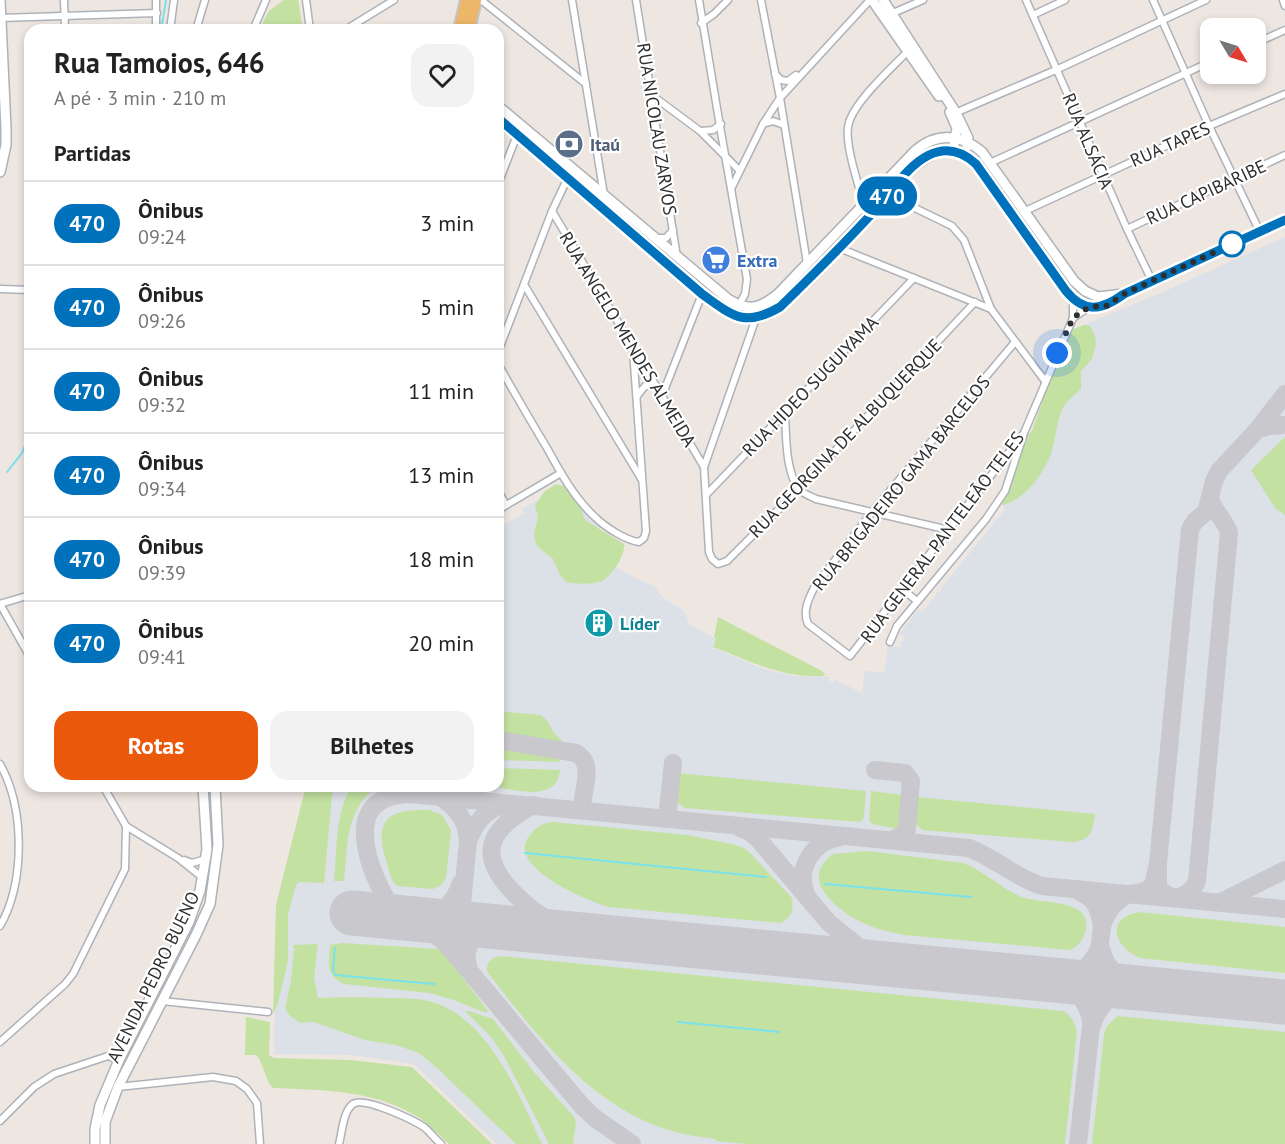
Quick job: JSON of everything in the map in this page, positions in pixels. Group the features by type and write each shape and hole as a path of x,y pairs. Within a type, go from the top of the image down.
{"main road":[{"path":"0,0 3,129 6,145 0,172"},
{"path":"460,24 466,0"},
{"path":"470,24 476,0"},
{"path":"871,0 954,114 957,130 954,146 976,164 1073,299 1089,307 1106,306 1124,294 1285,220"},
{"path":"883,0 967,135 969,142"},
{"path":"504,111 654,238 739,306 758,307 767,302 923,145 941,137 969,142 982,152 1060,263 1085,291 1098,297 1124,294"},
{"path":"504,123 702,294 732,315 748,319 756,318 780,307 923,159 945,151 959,152 969,142"},
{"path":"1073,299 1078,293 1085,291"},
{"path":"1089,307 1096,303 1098,297"},
{"name":"AVENIDA PEDRO BUENO","path":"95,1144 96,1117 119,1060 189,922 203,878 206,859 204,792"},
{"name":"AVENIDA PEDRO BUENO","path":"105,1144 105,1122 118,1087 208,909 217,858 215,792"},
{"path":"206,859 217,858"}],"street":[{"path":"64,0 66,24"},
{"path":"156,0 156,24"},
{"path":"171,24 174,0"},
{"path":"198,24 205,0"},
{"path":"255,24 265,0"},
{"path":"306,0 309,24"},
{"path":"355,24 394,0"},
{"path":"481,0 586,84"},
{"path":"572,0 604,195"},
{"name":"RUA NICOLAU ZARVOS","path":"636,0 677,257"},
{"path":"701,23 728,0"},
{"path":"761,0 780,98 807,263"},
{"path":"731,189 763,123 780,98 871,0"},
{"path":"893,14 923,0"},
{"name":"RUA ALSÁCIA","path":"1026,0 1102,174 1152,281"},
{"path":"1033,15 1065,0"},
{"path":"1153,0 1209,126 1260,232"},
{"path":"954,114 1058,69 1206,0"},
{"path":"1282,0 1285,6"},
{"path":"699,3 708,14 714,14"},
{"path":"699,3 747,279 745,294 739,306"},
{"path":"1,18 157,13"},
{"path":"1266,39 1285,30"},
{"path":"864,206 849,143 847,129 850,118 858,104 908,51"},
{"path":"990,163 1200,67"},
{"path":"775,74 781,80 788,81 804,70"},
{"name":"RUA TAPES","path":"1023,212 1102,174 1285,94"},
{"path":"653,96 700,131 739,170"},
{"path":"763,123 773,121 784,125"},
{"path":"700,131 713,130 721,124"},
{"path":"504,169 517,135"},
{"name":"RUA CAPIBARIBE","path":"1127,229 1285,155"},
{"path":"504,337 552,211 572,169"},
{"path":"888,195 958,231 964,240 991,309 1044,381"},
{"name":"RUA ANGELO MENDES ALMEIDA","path":"552,211 704,467"},
{"path":"654,238 666,238 673,230"},
{"path":"839,248 991,309"},
{"name":"RUA HIDEO SUGUIYAMA","path":"706,495 784,411 914,278"},
{"path":"525,286 642,480"},
{"path":"0,289 24,290"},
{"path":"662,396 702,294"},
{"name":"RUA GENERAL PANTELEÃO TELES","path":"850,656 1024,433 1044,381 1073,318 1073,299"},
{"name":"RUA GEORGINA DE ALBUQUERQUE","path":"706,495 709,552 718,564 727,561 799,489 975,302"},
{"path":"1073,318 1089,307"},
{"path":"706,495 704,467 756,318"},
{"name":"RUA BRIGADEIRO GAMA BARCELOS","path":"850,656 811,628 805,619 808,598 873,512 1016,342"},
{"path":"504,374 561,472 586,508 596,518 636,542 642,541 646,531 633,350"},
{"path":"635,378 640,373 647,372"},
{"path":"637,396 645,386 656,386"},
{"path":"784,411 790,467 799,489 816,499 949,530"},
{"path":"890,642 897,626 986,519 1005,491 1024,433"},
{"path":"504,502 506,506 561,472"},
{"path":"902,589 917,601"},
{"path":"24,597 0,604 24,646"},
{"path":"0,764 13,795 18,840 14,892 0,926"},
{"path":"106,792 126,826 178,858 203,878"},
{"path":"0,1042 73,974 125,869 126,826"},
{"path":"178,858 192,863 206,859"},
{"path":"162,1000 268,1012"},
{"path":"0,1121 34,1087 54,1074 108,1056 119,1060"},
{"path":"118,1087 213,1077 236,1081 247,1089 257,1103 260,1117 260,1144"},
{"path":"339,1144 345,1117 356,1102 372,1104 419,1124 441,1144"}],"shaded area":[{"path":"1285,237 1285,1144 497,1144 414,1064 351,1055 274,1054 276,905 304,792 504,792 504,525 524,513 522,509 560,488 601,527 598,528 599,551 622,571 655,587 662,597 684,611 690,625 716,639 714,648 764,669 793,676 830,677 828,680 833,683 836,680 862,693 865,671 884,673 888,645 900,647 905,637 900,633 918,610 922,612 1005,509 1002,505 1026,436 1032,431 1055,366 1071,330 1163,292"}],"green space":[{"path":"284,0 298,0 302,24 262,24 269,11"},
{"path":"1084,325 1090,326 1096,344 1092,359 1081,371 1081,389 1062,410 1053,447 1041,474 1027,491 1002,505 1020,454 1032,431 1055,366 1071,330"},
{"path":"1285,437 1285,515 1275,508 1251,470"},
{"path":"556,484 568,487 584,499 585,504 581,509 585,520 624,544 618,564 611,574 600,582 580,584 566,582 553,559 535,542 534,533 538,517 535,505 544,492"},
{"path":"718,617 820,670 825,674 824,676 781,672 713,647"},
{"path":"504,712 540,715 562,740 561,743 504,733"},
{"path":"504,746 535,751 559,759 560,762 504,760"},
{"path":"504,768 560,770 557,781 551,787 542,791 504,788"},
{"path":"677,773 866,791 864,818 860,822 685,808 676,797"},
{"path":"871,791 904,795 902,826 898,829 872,824 869,820"},
{"path":"304,792 333,792 324,883 299,882 296,885 288,914 288,961 278,1003 273,1014 276,905"},
{"path":"348,792 371,792 359,805 350,828 344,881 334,881 340,819"},
{"path":"917,797 1095,814 1090,833 1084,839 1073,842 922,830 914,822"},
{"path":"429,810 442,815 451,830 446,878 441,885 433,889 397,886 390,874 383,846 384,825 395,814 404,811"},
{"path":"553,822 687,835 744,848 792,898 791,913 781,923 609,907 584,898 538,870 528,858 525,847 530,835 540,826"},
{"path":"868,851 963,863 1019,896 1062,904 1081,912 1086,919 1084,936 1070,950 904,935 868,925 853,918 833,903 820,884 819,874 823,864 833,854"},
{"path":"1140,912 1285,927 1285,973 1140,958 1123,946 1117,932 1122,920"},
{"path":"342,943 438,949 451,962 488,1011 486,1013 429,993 344,984 334,977 329,963 330,945"},
{"path":"318,944 314,978 318,998 370,997 423,1000 449,1009 467,1022 484,1039 498,1059 523,1103 542,1144 516,1144 419,1053 396,1045 365,1040 314,1022 300,1023 289,1015 285,1008 291,981 293,945"},
{"path":"501,956 1063,1011 1072,1019 1077,1031 1065,1144 746,1144 716,1141 716,1139 679,1133 649,1123 621,1108 595,1090 549,1047 488,973 489,962"},
{"path":"465,1011 493,1019 534,1072 574,1117 576,1123 573,1144 549,1144 504,1056 492,1038"},
{"path":"1117,1016 1285,1032 1285,1144 1092,1144 1104,1034 1107,1026"},
{"path":"246,1017 270,1022 269,1055 274,1058 350,1060 412,1067 492,1144 449,1144 425,1122 408,1111 371,1098 332,1091 273,1088 259,1058 256,1055 245,1055"}],"waterway":[{"path":"162,24 166,0"},
{"path":"7,472 24,448"},
{"path":"525,853 766,877"},
{"path":"825,884 971,897"},
{"path":"335,948 333,970 335,975 434,984"},
{"path":"678,1022 779,1032"}],"taxiway":[{"path":"1158,863 1190,529 1195,521 1206,512 1219,471 1258,429 1285,394"},
{"path":"1258,429 1285,425"},
{"path":"1075,889 1094,903 1102,926 1106,915 1116,902 1153,885 1158,863 1158,886 1168,895 1173,897 1184,895 1194,887 1197,881 1229,533 1210,498"},
{"path":"504,741 576,753 585,762 586,768 583,799"},
{"path":"667,819 673,763"},
{"path":"875,770 905,773 911,781 907,829 892,840"},
{"path":"632,1144 583,1107 443,941 426,928 399,916 393,909 373,872 365,839 368,816 381,801 393,796 409,794 969,848 1042,886 1285,909"},
{"path":"439,796 460,815 468,841 488,812 507,804"},
{"path":"533,805 517,814 497,834 492,845 495,868 516,895 538,914 559,925 594,936"},
{"path":"740,828 750,832 759,840 829,923 859,947 891,964"},
{"path":"806,894 803,875 809,858 822,844 840,837"},
{"path":"463,962 458,945 468,841"},
{"path":"1221,902 1285,870"},
{"path":"421,915 436,912 447,906 455,897 461,883"},
{"path":"1078,1144 1102,926"},
{"path":"468,966 467,950 474,939 479,934 501,927"},
{"path":"1101,948 1107,963 1116,974 1127,982 1142,988"},
{"path":"1058,980 1082,970 1091,962 1098,950"},
{"path":"1058,980 1081,998 1088,1010 1092,1025 1106,1002 1129,987"}],"runway":[{"path":"352,913 1285,1002"}],"bus line":[{"name":"470","path":"504,123 702,294 732,315 748,319 768,314 780,307 812,277 909,171 930,155 945,151 961,153 976,164 1066,291 1073,299 1089,307 1106,306 1124,294 1285,220"}],"place":[{"name":"Itaú","path":"569,144"},
{"name":"Extra","path":"716,260"},
{"name":"Líder","path":"599,623"}],"route":[{"path":"1057,353 1073,318 1089,307 1106,306 1124,294 1232,244"}]}
